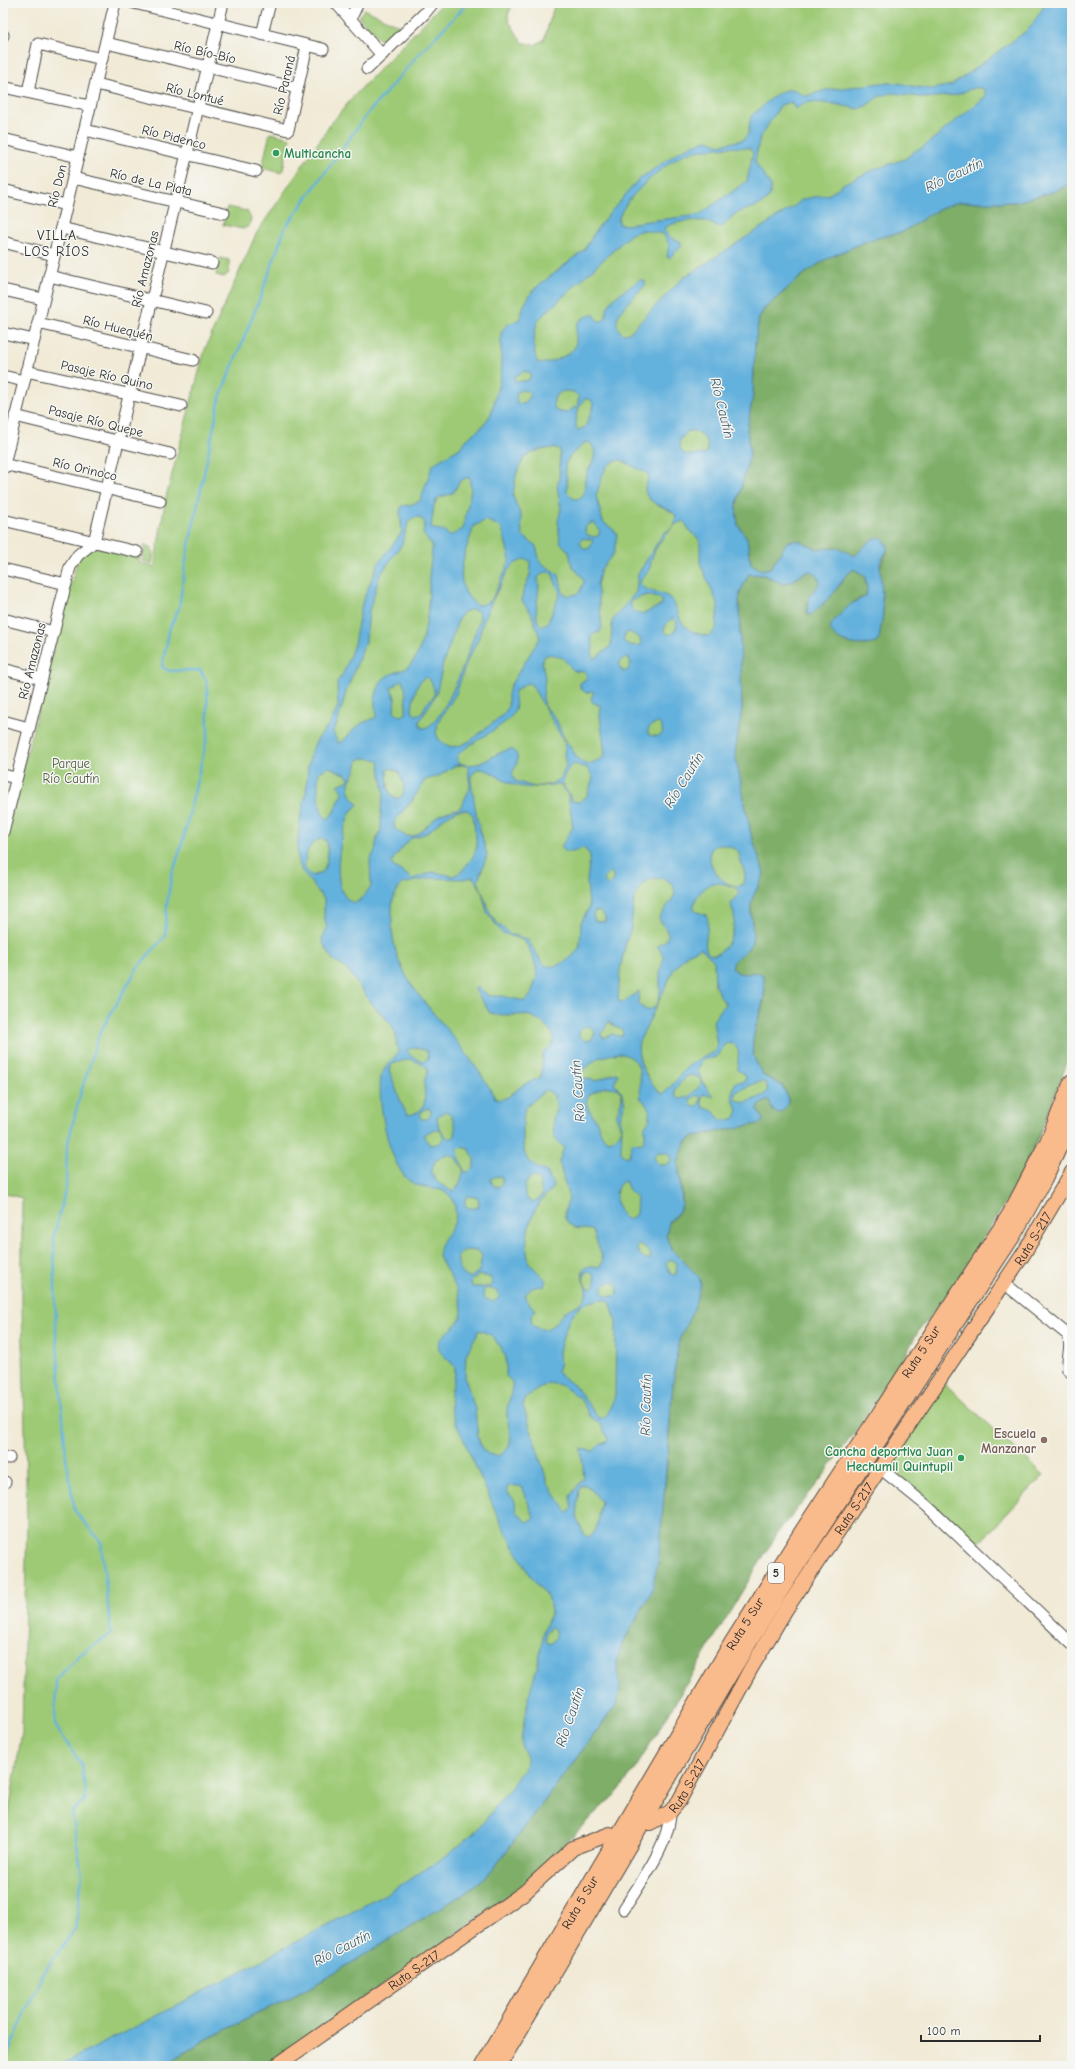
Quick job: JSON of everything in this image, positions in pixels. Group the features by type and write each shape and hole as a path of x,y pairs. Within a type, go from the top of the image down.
{"highway":[{"name":"Ruta 5 Sur","path":"483,2066 753,1609 1010,1215 1048,1140 1072,1082"},
{"name":"Ruta 5 Sur","path":"498,2066 771,1605 825,1520 1011,1238 1044,1179 1072,1118"}],"main road":[{"name":"Ruta S-217","path":"650,1823 670,1812 683,1794 750,1670 786,1609 1068,1188 1072,1172"},
{"name":"Ruta S-217","path":"276,2066 525,1892 573,1848 610,1834"}],"street":[{"name":"Río Don","path":"3,466 11,419 25,376 34,340 115,3"},
{"path":"134,3 323,49"},
{"name":"Río Amazonas","path":"3,829 70,567 78,555 94,542 223,3"},
{"path":"262,34 270,3"},
{"path":"336,3 382,55"},
{"path":"350,20 358,3"},
{"path":"366,69 424,14 433,3"},
{"name":"Río Bío-Bío","path":"106,43 297,88"},
{"path":"28,92 38,44 102,59"},
{"name":"Río Paraná","path":"288,130 307,46"},
{"name":"Río Lontué","path":"96,84 288,130"},
{"path":"3,87 90,106"},
{"name":"Río Pidenco","path":"85,130 256,172"},
{"path":"3,139 78,157"},
{"name":"Río de La Plata","path":"73,178 224,213"},
{"path":"3,190 66,205"},
{"path":"61,228 212,263"},
{"path":"3,242 54,255"},
{"path":"49,276 206,313"},
{"path":"3,290 44,299"},
{"name":"Río Huequén","path":"38,323 192,360"},
{"path":"3,333 34,340"},
{"name":"Pasaje Río Quino","path":"3,376 25,376 129,394 181,406"},
{"name":"Pasaje Río Quepe","path":"11,419 118,441 170,454"},
{"name":"Río Orinoco","path":"3,466 160,501"},
{"path":"3,520 137,552"},
{"path":"3,569 66,584"},
{"path":"3,619 54,632"},
{"path":"3,669 42,679"},
{"path":"3,721 29,728"},
{"path":"3,775 16,778"},
{"path":"1004,1283 1068,1335 1071,1347 1067,1365 1068,1370 1072,1373"},
{"path":"880,1468 927,1506 1072,1644"},
{"path":"624,1909 662,1843 669,1828 670,1812"}],"green space":[{"name":"Parque Río Cautín","path":"443,3 513,3 508,15 509,21 522,42 534,45 544,40 555,3 1072,3 1072,524 596,1806 243,2066 3,2066 3,1848 22,1732 27,1520 22,1303 22,1198 3,1193 3,848 55,642 82,544 128,553 140,558 139,563 150,565 154,568 166,497 205,349 256,234 330,125 353,97"},
{"path":"364,9 400,26 382,42 359,17"},
{"name":"Multicancha","path":"270,133 290,138 282,173 262,168"},
{"path":"1072,183 1072,1050 1043,1126 1018,1183 951,1289 915,1336 901,1366 822,1478 778,1532 634,1771 618,1792 593,1815 536,1874 512,1894 418,1961 264,2066 163,2066 207,2039 317,1984 460,1896 491,1872 617,1704 617,1660 622,1644 643,1608 665,1490 673,1382 679,1340 701,1284 695,1273 672,1250 666,1230 681,1207 682,1188 678,1170 680,1153 685,1145 694,1136 762,1123 761,1115 757,1110 760,1104 769,1100 773,1111 780,1113 789,1099 782,1085 764,1076 756,1063 753,1054 754,1034 765,994 765,984 762,974 744,974 732,968 737,958 751,944 753,930 751,904 764,873 751,834 735,753 742,709 740,592 749,574 764,575 784,584 804,573 812,572 816,575 820,582 807,602 806,606 809,615 834,593 845,576 854,569 865,576 867,589 866,596 855,601 832,624 832,632 844,642 867,645 879,639 883,613 880,568 886,554 887,545 884,541 854,556 837,548 817,549 791,540 787,542 771,568 761,570 751,564 747,538 738,525 736,507 750,454 747,430 753,395 755,343 759,318 764,309 804,274 828,258 869,240 903,232 932,213 946,206 959,202 1015,202 1053,192"},
{"path":"227,207 247,211 251,219 249,226 243,229 223,225"},
{"path":"220,258 229,260 229,273 224,277 216,275"},
{"path":"145,545 150,547 154,553 152,563 142,561"},
{"name":"Cancha deportiva Juan Hechumil Quintupil","path":"944,1383 1044,1475 978,1544 889,1468"}],"water":[{"name":"Río Cautín","path":"1046,3 1072,3 1072,183 1053,192 1015,202 959,202 946,206 932,213 903,232 869,240 828,258 804,274 764,309 759,318 755,343 753,395 747,430 750,454 736,507 738,525 747,538 751,564 761,570 771,568 787,542 797,540 817,549 840,548 854,556 871,540 880,538 884,541 888,548 880,563 883,613 879,639 876,643 863,645 849,643 836,638 832,633 830,627 835,619 851,604 866,596 867,589 865,576 854,569 845,576 834,593 811,615 807,613 809,597 820,582 816,575 812,572 804,573 784,584 764,575 749,574 740,592 742,709 735,753 751,834 764,873 751,904 753,934 751,944 737,958 732,968 744,974 762,974 764,993 754,1034 753,1054 764,1076 781,1085 789,1099 787,1106 780,1113 773,1111 769,1100 760,1104 757,1110 763,1118 762,1123 694,1136 686,1142 678,1161 682,1205 679,1211 669,1222 666,1236 671,1249 699,1277 701,1284 694,1308 679,1340 673,1382 659,1558 652,1591 622,1644 617,1660 620,1688 617,1704 491,1872 460,1896 317,1984 207,2039 163,2066 57,2066 153,2018 393,1890 452,1852 479,1828 511,1787 527,1763 527,1756 522,1748 521,1740 528,1698 539,1660 544,1630 551,1612 549,1599 528,1572 501,1523 452,1414 450,1401 455,1368 440,1351 439,1343 445,1334 458,1322 461,1317 462,1310 461,1302 456,1289 450,1275 441,1261 439,1254 442,1241 453,1225 456,1211 453,1201 446,1192 416,1185 403,1174 396,1163 386,1134 380,1088 382,1073 398,1052 395,1032 391,1024 372,1004 347,969 333,960 323,943 322,939 327,928 324,917 324,899 301,870 297,853 301,815 306,794 308,766 312,749 331,722 338,707 337,682 344,672 354,644 362,603 378,564 402,532 400,511 402,506 420,501 433,464 460,448 467,439 483,426 491,414 501,375 501,333 506,325 520,319 524,305 533,290 584,250 599,226 638,180 680,151 703,141 709,140 719,145 743,140 748,134 751,116 771,98 783,91 789,89 795,90 806,96 826,90 881,83 898,83 932,89 952,85 1029,29","holes":["973,88 981,88 985,90 985,97 922,148 916,150 905,159 875,169 843,184 830,194 803,199 683,278 629,333 623,334 618,328 617,321 619,314 646,284 644,280 640,280 623,291 613,300 609,305 606,317 602,321 598,321 594,314 585,317 580,321 577,325 576,343 572,351 563,357 552,361 541,364 538,363 534,341 535,329 539,319 631,234 643,230 663,234 669,244 667,257 669,258 682,246 680,241 672,239 666,234 664,229 667,226 689,221 700,221 722,227 735,214 758,206 768,199 771,186 755,162 760,137 781,105 791,102 795,109 805,103 811,102 835,104 858,109 866,106 878,97 892,93 926,98 956,95","727,147 749,148 753,152 747,181 699,215 640,222 628,225 619,224 620,216 625,206 634,195 657,173 679,157 687,153 702,150","525,371 531,374 529,380 516,382 514,377","521,390 527,391 530,394 525,404 517,403 516,393","563,391 574,392 579,397 577,406 566,413 556,411 553,404 555,396","585,399 590,399 594,405 585,427 578,430 576,427 579,408","688,431 697,432 704,437 707,445 706,454 688,455 681,451 679,441","589,442 593,447 594,456 585,480 583,496 574,499 567,492 565,470 567,460 585,443","554,448 560,449 559,479 557,487 561,509 558,521 560,542 569,552 572,566 582,577 584,582 579,593 570,596 563,593 559,575 540,562 536,546 522,535 521,516 513,496 516,475 524,458 539,450","621,460 647,473 649,477 645,486 646,495 653,502 672,512 676,516 674,526 663,534 638,574 636,592 612,621 611,646 594,659 592,657 593,645 591,637 593,634 600,632 602,627 597,585 601,569 614,553 617,535 614,530 603,522 596,495 606,468 614,461","469,477 471,489 463,529 450,536 444,531 431,528 434,505 438,498 453,493 460,481","419,517 425,522 423,534 431,544 432,548 426,626 420,647 416,657 408,667 384,678 381,682 375,700 377,713 376,717 360,724 344,740 338,743 333,732 338,721 346,692 366,640 369,611 380,575 402,544 409,520","486,520 500,527 503,532 510,560 492,599 484,604 477,605 469,597 464,588 462,578 462,567 467,546 474,526","684,521 690,531 700,540 700,563 718,605 716,629 709,636 705,636 688,629 682,623 673,601 668,596 646,589 640,584 641,580 650,569 651,560 657,548 669,530 679,522","590,523 594,523 600,531 598,536 593,537 586,534 585,528","583,538 593,540 590,548 586,549 582,547 580,542","525,559 530,561 531,571 522,596 522,601 531,613 540,638 510,686 508,707 504,714 470,741 459,746 451,747 440,741 436,734 438,722 456,694 467,661 478,640 484,619 509,569 514,564","544,572 552,573 560,594 548,622 542,627 537,617 539,591 538,578","647,595 662,599 662,605 643,614 633,611 630,604 632,600","473,609 479,612 480,618 472,644 457,681 440,715 431,725 422,728 419,722 436,695 443,664 459,618 464,612","673,618 677,622 676,629 672,634 667,634 664,631 665,625","629,632 640,638 641,645 628,644 623,640 626,633","550,654 563,658 574,671 585,672 587,678 580,683 580,688 586,693 591,691 594,692 591,698 592,702 601,706 600,716 605,753 603,758 587,765 579,760 564,738 556,719 545,706 543,697 545,678 542,661 545,656","628,657 631,663 628,670 623,672 619,664 622,659","425,677 430,680 432,685 434,696 426,704 422,713 415,715 412,711 414,697 419,683","402,680 405,691 406,714 400,716 394,712 395,697 391,688","527,683 531,684 565,743 564,755 566,765 561,778 551,784 535,787 560,785 568,795 573,827 561,847 566,852 584,848 590,855 587,881 589,908 581,922 580,946 574,955 569,959 554,966 549,966 544,965 527,939 510,934 498,924 491,915 478,881 487,855 477,818 471,776 477,769 481,769 514,785 521,787 534,787 515,781 512,773 518,760 516,754 511,749 503,751 480,763 467,765 458,763 457,756 470,745 506,722 512,716 516,708 515,691","657,723 660,724 663,732 659,736 652,736 648,734 649,728","362,758 375,759 379,761 384,793 381,808 381,830 377,838 375,851 370,860 371,887 359,901 354,903 346,897 341,888 338,875 338,862 346,822 351,812 358,804 349,793 349,782 356,770 358,760","574,764 587,768 593,778 587,796 579,802 572,801 563,785 567,770","463,765 468,767 470,788 461,807 441,814 418,834 413,836 407,836 394,827 395,820 412,801 425,780 439,776 454,766","329,767 347,775 349,779 338,785 343,793 333,813 328,819 324,816 320,805 318,783 319,772","390,768 398,771 401,777 404,784 404,792 400,798 393,798 388,788 387,770","459,810 467,810 473,815 477,847 473,857 461,872 453,876 433,872 413,879 393,866 391,863 394,858 410,839 427,833 444,818","321,839 326,840 326,865 322,873 312,876 305,869 305,860 310,847","718,845 729,846 739,852 745,875 745,879 740,886 734,886 724,881 712,866 709,854 713,847","610,871 614,877 610,885 607,885 604,879","473,877 481,889 487,912 502,933 523,940 529,948 536,966 537,977 530,996 525,1001 502,996 489,996 477,986 475,990 490,1013 534,1017 548,1028 554,1039 552,1045 543,1053 541,1077 523,1085 508,1097 499,1100 495,1098 474,1064 410,982 402,968 393,938 393,901 402,884 431,878 464,879","663,878 673,884 675,895 659,918 667,932 668,937 657,946 664,956 660,972 660,991 658,1001 656,1006 652,1009 646,1010 638,1004 639,991 624,1002 618,1001 620,970 626,942 631,929 634,898 643,883 651,879","716,882 735,887 740,893 731,902 734,915 733,932 728,943 715,955 709,953 707,950 708,920 706,915 695,911 694,907 697,898 703,890 707,886","595,911 601,912 605,917 605,922 595,921 593,915","701,948 714,961 715,986 725,1004 713,1021 717,1046 715,1051 688,1066 662,1094 652,1084 644,1071 639,1056 639,1042 674,969 687,954","608,1022 622,1030 623,1036 612,1034 605,1038 601,1036 601,1033 605,1029","589,1026 595,1033 592,1039 586,1041 580,1037 579,1032 584,1027","730,1043 737,1048 737,1070 745,1074 746,1078 744,1082 736,1082 734,1086 732,1096 738,1110 735,1118 721,1120 713,1111 703,1107 701,1100 703,1094 714,1097 706,1087 697,1070 703,1060 717,1057 724,1045","414,1047 427,1051 428,1059 421,1061 411,1056 407,1050","618,1053 633,1059 639,1070 641,1099 649,1106 650,1119 645,1126 645,1137 643,1142 632,1143 629,1155 626,1157 621,1153 622,1126 620,1119 625,1103 621,1091 614,1084 618,1074 615,1073 596,1081 583,1078 581,1072 598,1058","409,1059 423,1064 428,1070 424,1082 425,1098 423,1107 415,1113 408,1115 389,1070 392,1064","694,1075 702,1080 702,1084 688,1097 679,1099 675,1095 675,1089 687,1076","758,1082 765,1082 767,1091 762,1096 745,1103 735,1099 736,1092","604,1087 612,1087 617,1089 622,1096 616,1116 621,1129 615,1138 608,1141 601,1133 597,1122 587,1105 590,1094","546,1090 553,1094 557,1106 553,1119 554,1139 564,1147 559,1162 569,1199 565,1210 565,1218 569,1224 575,1228 592,1230 603,1262 599,1267 590,1266 584,1268 582,1275 583,1280 585,1272 590,1271 595,1278 595,1284 592,1288 587,1287 584,1283 586,1295 583,1301 565,1312 551,1326 543,1329 532,1325 531,1316 535,1310 525,1298 529,1290 534,1287 544,1286 546,1280 529,1263 527,1254 527,1237 534,1212 544,1197 551,1191 553,1185 547,1172 533,1165 526,1156 523,1145 523,1121 525,1108","698,1095 701,1099 696,1107 691,1106 690,1099","427,1108 431,1110 431,1114 428,1119 421,1119 419,1113","445,1111 453,1118 456,1129 455,1136 450,1139 442,1132 437,1119 438,1116","435,1129 441,1131 444,1139 438,1144 430,1145 423,1135","461,1147 469,1149 474,1157 474,1168 468,1172 464,1171 457,1150","665,1152 670,1155 671,1162 665,1165 658,1164 654,1158 656,1153","446,1154 454,1156 463,1168 462,1178 453,1192 437,1182 431,1172 435,1161","497,1176 502,1177 502,1184 495,1187 490,1179","533,1176 539,1180 542,1195 538,1200 532,1202 526,1198 526,1183","625,1181 629,1190 637,1198 636,1214 629,1220 621,1214 616,1195 617,1188","469,1196 478,1198 479,1205 477,1208 468,1208 465,1204 465,1199","637,1246 644,1246 650,1254 651,1259 641,1256","465,1250 478,1251 482,1256 479,1271 470,1278 467,1277 460,1269 458,1255","671,1259 677,1263 676,1274 673,1275 670,1273 666,1264","478,1275 490,1277 493,1284 488,1287 472,1287 471,1281","609,1282 614,1282 618,1287 617,1294 615,1296 606,1296 602,1292 603,1286","486,1288 498,1291 499,1298 493,1302 484,1298 483,1292","603,1299 610,1301 616,1321 615,1396 607,1415 599,1419 576,1387 557,1371 560,1348 564,1332 570,1318 586,1303","479,1330 493,1336 506,1357 506,1376 512,1382 507,1411 510,1442 509,1447 505,1452 498,1456 488,1454 482,1449 478,1437 475,1409 465,1378 466,1355","548,1383 561,1385 580,1398 590,1416 601,1425 608,1439 607,1442 599,1445 594,1451 581,1449 584,1477 570,1496 572,1508 567,1512 548,1484 523,1405 526,1397","585,1485 590,1488 601,1502 597,1526 588,1537 584,1534 576,1517 579,1490 581,1486","519,1486 523,1489 534,1518 532,1520 527,1522 516,1512 515,1501 507,1491 507,1487","551,1627 555,1630 556,1637 553,1642 549,1644 546,1641 546,1633"]}],"waterway":[{"path":"3,2065 43,1973 75,1929 82,1877 72,1811 86,1799 82,1766 55,1725 56,1680 79,1655 111,1634 101,1542 75,1511 66,1457 56,1331 54,1237 66,1187 67,1147 79,1099 99,1034 138,967 165,936 167,904 171,878 182,844 208,734 207,682 200,670 170,671 162,667 170,627 179,608 185,565 220,397 259,301 285,228 364,118 419,54 468,3"}],"place":[{"name":"Multicancha","path":"276,153"},
{"name":"Escuela Manzanar","path":"1044,1440"},
{"name":"Cancha deportiva Juan Hechumil Quintupil","path":"961,1458"}],"district":[{"name":"VILLA LOS RÍOS","path":"57,244"}]}
